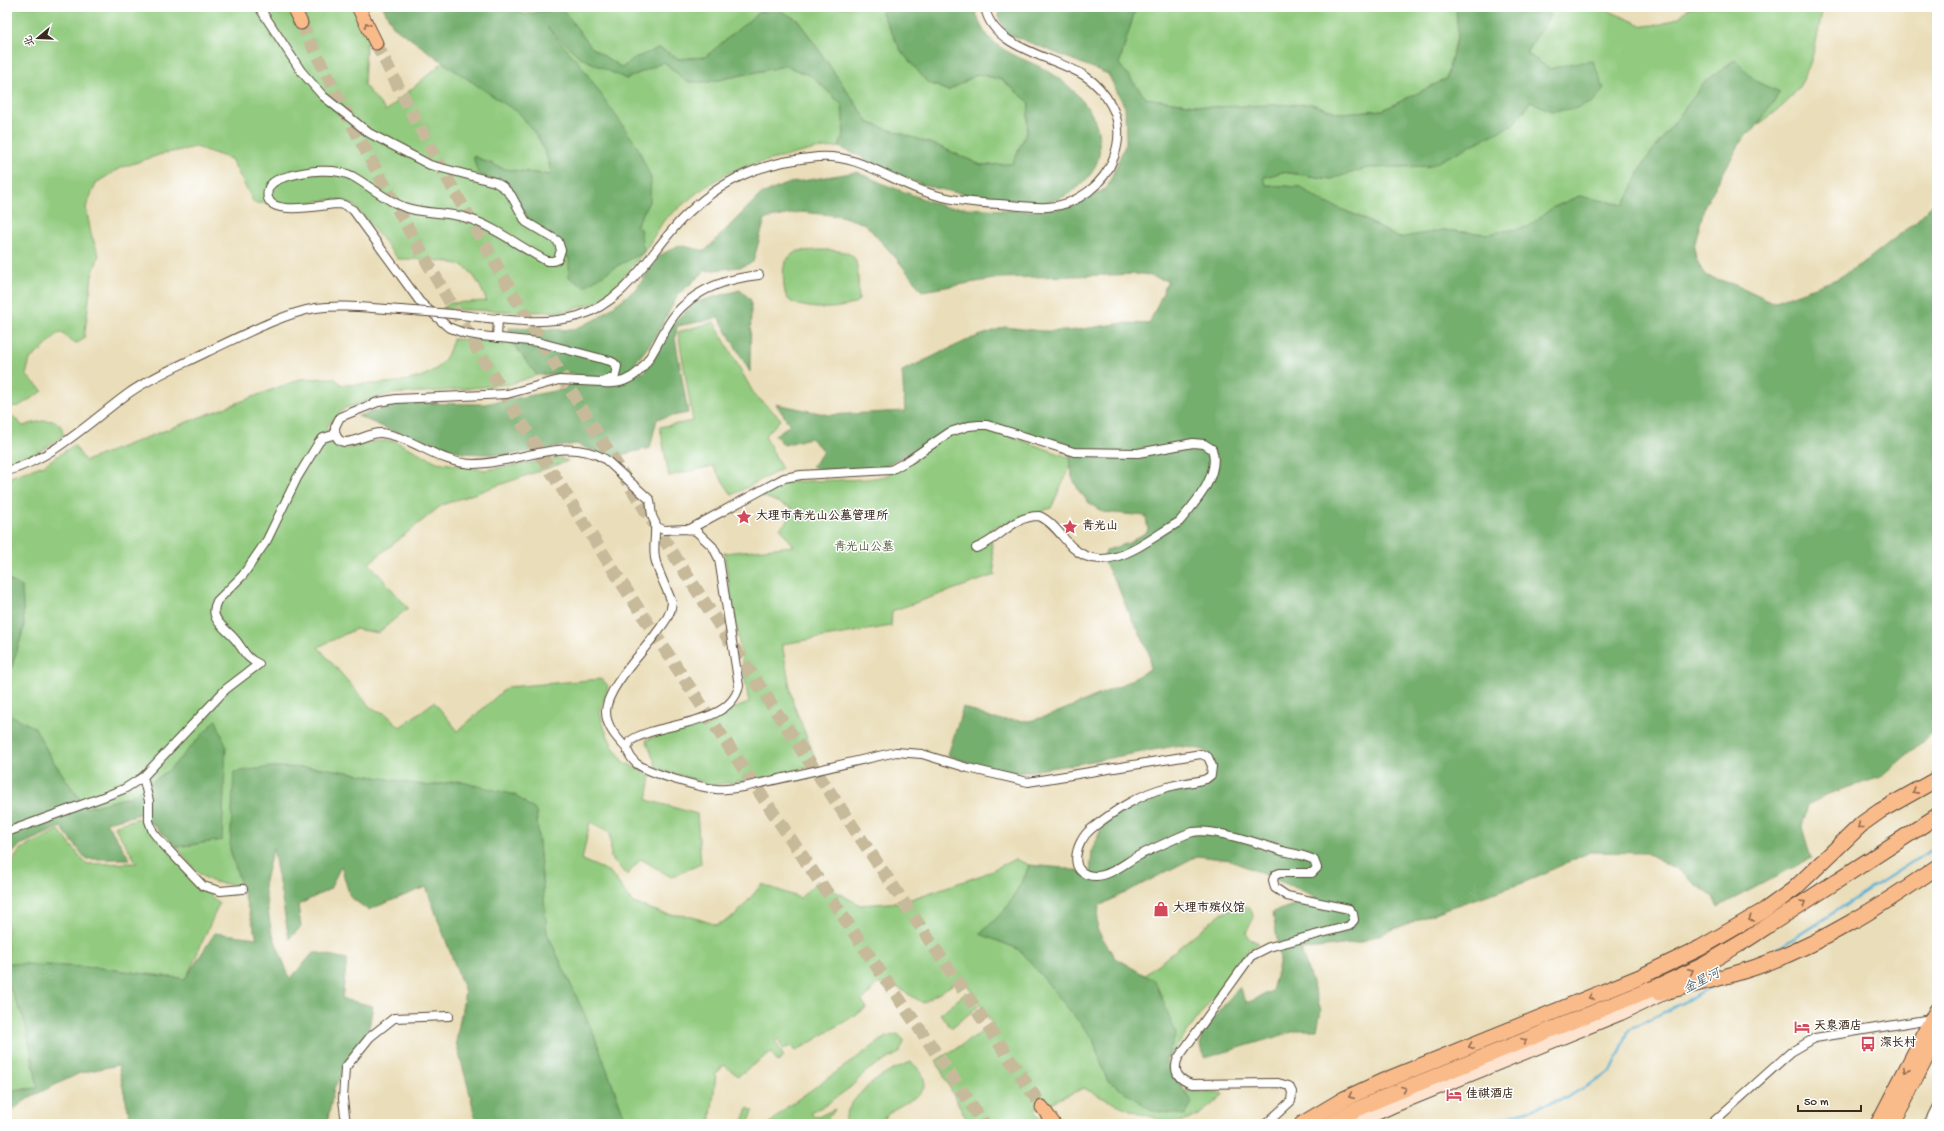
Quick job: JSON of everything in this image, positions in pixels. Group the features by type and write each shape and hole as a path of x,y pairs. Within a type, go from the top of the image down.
{"highway":[{"path":"1302,1124 1344,1099 1381,1082 1640,977 1700,948 1765,910 1799,885 1863,823 1937,779"},
{"path":"1331,1124 1351,1112 1387,1096 1617,1003 1704,965 1746,940 1937,816"},
{"path":"1617,1003 1736,973 1790,953 1864,914 1937,867"},
{"path":"1611,989 1617,1003"},
{"path":"1877,1124 1886,1110 1937,1010"},
{"path":"1892,1124 1937,1036"},
{"path":"1899,1124 1917,1076"}],"main road":[{"path":"293,7 301,23"},
{"path":"358,7 376,43"},
{"path":"1042,1107 1054,1124"}],"street":[{"path":"259,7 270,26 311,83 323,96 364,130 434,167 502,185 511,195 526,222 558,241 561,250 556,260 547,261 470,219 454,215 430,213 404,207 345,174 325,172 295,174 276,180 268,191 269,199 272,205 278,207 295,208 338,204 348,206 356,213 412,292 428,311 442,323 464,333 538,342 614,362 618,369 615,376 602,382"},
{"path":"7,471 37,460 53,452 115,404 158,376 235,339 306,310 329,307 401,310 540,321 579,316 603,305 628,283 683,218 698,204 736,178 771,164 819,157 844,158 857,161 924,192 947,198 983,203 1050,207 1072,201 1084,194 1104,177 1114,156 1117,148 1118,128 1112,108 1098,87 1084,76 1015,43 997,31 989,20 986,7"},
{"path":"759,275 736,278 717,284 690,300 678,310 668,323 641,372 623,381 612,383 564,379 507,394 386,400 368,405 340,417 335,425 336,434 341,440 348,443 381,433 400,438 436,454 468,463 478,464 557,450 576,451 597,455 605,459 646,496 652,504 652,516 655,523 655,558 672,603 672,607 665,622 616,686 608,700 606,713 609,725 616,737 627,749 631,758 639,765 695,785 720,789 744,787 896,752 922,754 968,768 1028,782 1159,762 1196,754 1204,754 1210,759 1213,770 1206,779 1167,787 1114,811 1083,838 1076,854 1077,864 1084,872 1100,875 1140,855 1194,832 1222,834 1314,860 1317,868 1312,873 1280,873 1275,875 1273,880 1276,888 1287,896 1349,909 1352,912 1353,922 1349,926 1269,947 1251,956 1176,1061 1176,1070 1179,1077 1192,1084 1278,1083 1289,1086 1292,1092 1291,1101 1266,1124"},
{"path":"497,338 498,318"},
{"path":"655,523 664,530 690,529 784,478 801,475 891,470 909,460 940,437 969,426 987,425 1074,452 1138,453 1193,444 1209,445 1212,449 1214,464 1210,478 1179,522 1123,555 1106,559 1087,556 1074,549 1050,524 1038,516 1026,518 1006,527 993,541 976,548"},
{"path":"7,832 110,794 143,777 226,689 259,664 244,655 233,637 219,624 215,616 215,605 217,601 246,572 267,540 297,478 319,442 323,438 336,434"},
{"path":"627,749 630,741 642,735 722,710 729,704 738,691 738,677 719,559 713,547 702,535 690,529"},
{"path":"143,777 149,801 149,821 153,832 161,842 203,886 220,891 243,889"},
{"path":"1354,1124 1392,1107 1621,1014 1676,989"},
{"path":"346,1124 343,1099 345,1068 370,1037 394,1018 449,1016"},
{"path":"1711,1124 1791,1052 1815,1038 1925,1020"},
{"path":"1928,1124 1937,1106"}],"green space":[{"path":"7,7 357,7 375,41 366,44 364,85 386,111 443,62 510,106 525,119 536,133 544,150 552,175 504,169 473,156 478,173 507,185 536,230 569,258 617,266 644,252 612,290 598,302 567,311 532,312 442,309 450,303 487,301 474,277 463,266 441,261 398,259 356,207 341,200 325,200 292,205 254,203 231,159 196,147 162,154 120,168 96,183 86,207 91,234 99,255 92,276 84,339 77,343 70,341 62,333 57,334 45,347 30,359 26,375 43,391 19,406 7,407"},
{"path":"383,7 509,7 525,15 561,7 592,48 622,68 633,59 659,48 679,59 705,57 759,12 781,11 798,20 869,123 936,145 981,165 1012,164 1027,132 1029,102 1002,80 978,74 948,91 927,82 901,51 881,11 889,7 975,7 979,21 985,32 993,41 1013,54 1048,71 1068,86 1087,106 1096,124 1098,132 1098,159 1089,176 1077,188 1063,197 1047,202 1036,203 945,190 910,180 839,147 844,133 842,105 812,76 785,66 709,82 687,82 664,62 626,79 581,58 547,27 580,64 637,146 651,178 650,200 636,226 640,229 644,252 617,266 584,287 569,277 569,258 536,230 508,185 478,174 473,156 504,169 551,175 549,162 539,139 520,114 451,68 393,26"},
{"path":"509,7 560,7 525,15"},
{"path":"561,7 889,7 881,11 901,51 927,82 948,91 978,74 1002,80 1029,102 1027,132 1012,164 981,165 936,145 869,123 798,20 731,36 705,57 679,59 659,48 633,59 622,68 592,48"},
{"path":"999,7 1136,7 1119,64 1146,98 1209,107 1311,104 1339,113 1383,110 1446,79 1458,34 1456,7 1545,7 1550,15 1526,53 1550,69 1573,63 1593,61 1604,89 1593,102 1574,109 1551,111 1530,101 1514,124 1430,166 1367,168 1331,179 1282,172 1263,178 1266,185 1300,187 1321,201 1358,216 1399,238 1443,230 1487,234 1528,227 1552,208 1579,196 1624,205 1645,161 1705,82 1735,60 1757,82 1780,92 1757,126 1743,138 1705,205 1694,247 1696,258 1704,275 1739,286 1773,302 1837,279 1867,260 1913,224 1937,200 1937,729 1881,777 1828,794 1808,805 1802,827 1811,858 1718,907 1713,897 1676,869 1646,853 1590,852 1523,883 1451,907 1358,943 1301,950 1321,1010 1317,1030 1299,1030 1205,1058 1200,1044 1203,1031 1239,987 1247,1003 1272,991 1280,960 1273,912 1317,897 1230,860 1197,856 1099,906 1097,929 1115,958 1155,981 1176,1033 1166,1061 1192,1103 1185,1115 1153,1111 1107,1080 1093,1039 1032,964 1018,949 980,934 1005,910 1025,876 1029,865 1065,868 1090,875 1092,850 1102,827 1124,808 1167,789 1210,780 1211,756 1203,750 1175,746 1071,765 1017,773 981,767 948,755 963,707 993,719 1029,721 1051,715 1120,686 1150,669 1150,656 1142,637 1129,614 1117,584 1102,559 1107,550 1129,543 1148,531 1146,516 1103,512 1090,504 1079,491 1072,477 1069,445 1036,437 970,426 941,435 878,470 830,473 812,466 824,451 810,438 784,445 775,435 790,425 776,404 830,415 905,411 902,371 970,339 1005,327 1041,331 1068,331 1124,323 1149,324 1168,281 1143,274 1000,278 922,291 896,258 865,224 841,216 801,212 765,219 753,262 740,267 705,271 678,295 655,338 628,372 643,373 672,324 696,302 740,290 751,300 750,372 719,318 677,326 675,338 688,413 657,419 650,448 611,457 576,444 509,455 464,453 390,430 358,416 403,403 484,404 565,389 575,373 537,375 511,341 509,328 572,330 597,319 637,288 659,256 679,245 705,251 761,194 790,183 857,172 886,185 945,207 1026,211 1072,207 1107,188 1126,143 1125,107 1108,74 1006,33 998,16"},
{"path":"1136,7 1456,7 1458,34 1446,79 1383,110 1339,113 1311,104 1209,107 1145,98 1119,64"},
{"path":"1545,7 1600,7 1644,26 1662,24 1679,17 1690,7 1823,7 1810,65 1800,86 1785,104 1757,126 1780,92 1757,82 1734,60 1705,82 1645,161 1624,205 1579,196 1552,208 1528,227 1487,234 1443,230 1399,238 1358,216 1321,201 1300,187 1266,185 1263,178 1282,172 1331,179 1367,168 1430,166 1526,109 1530,101 1573,63 1550,69 1526,53 1550,15"},
{"path":"542,23 626,79 664,62 709,82 785,66 812,76 842,105 844,133 839,147 815,149 747,166 726,174 698,192 664,220 644,252 636,226 650,200"},
{"path":"829,250 845,252 851,255 855,259 857,267 859,300 853,304 845,306 824,308 802,306 788,299 784,287 784,266 789,257 798,251"},
{"path":"714,322 754,394 781,419 765,436 782,469 732,495 713,466 669,476 660,427 693,421 678,332"},
{"path":"453,339 511,341 537,375 511,384 442,391 390,394 345,408 330,422 326,430 331,443 346,449 376,441 395,441 437,462 485,470 561,458 568,461 442,505 369,563 408,608 378,633 356,629 318,647 371,708 386,714 400,727 434,702 458,731 507,687 602,679 608,686 600,713 605,730 613,747 624,762 651,776 647,800 697,814 701,864 671,877 641,859 627,875 611,858 610,832 590,822 582,860 610,872 633,903 665,914 689,916 717,925 735,916 762,884 800,898 817,881 860,905 902,902 982,875 1015,859 1029,865 1025,876 1005,910 981,934 1018,949 1032,964 1093,1039 1107,1080 1192,1103 1184,1091 1224,1094 1206,1110 1195,1117 1184,1121 1174,1122 1133,1111 1084,1088 1034,1110 1043,1124 969,1124 936,1061 993,1025 963,978 923,1003 892,984 878,984 862,1001 867,1008 796,1051 791,1046 783,1049 778,1039 775,1040 784,1057 778,1062 771,1052 738,1076 724,1065 716,1074 710,1124 627,1124 594,1035 547,933 536,811 458,781 428,786 323,768 271,767 230,849 241,884 218,883 203,876 197,871 177,847 222,840 216,720 169,770 130,797 86,808 51,758 35,728 7,713 7,681 24,628 22,587 7,579 7,478 44,465 74,445 85,461 300,379 334,378 342,385 398,382 426,375 437,368 445,359"},
{"path":"7,410 23,426 42,421 54,421 59,424 62,429 63,436 42,450 7,465"},
{"name":"青光山公墓","path":"966,430 993,430 1074,459 1051,508 990,529 995,575 892,611 891,626 782,644 793,703 818,765 761,779 711,785 657,768 646,740 749,703 724,553 794,546 780,528 793,515 792,508 760,495 786,482 867,479 886,476 932,442"},
{"path":"7,579 22,587 24,628 7,681"},
{"path":"7,713 35,728 51,758 86,808 130,797 169,770 216,720 226,746 222,840 177,847 141,814 106,822 130,859 86,859 61,827 20,845 7,860"},
{"path":"271,767 323,768 428,786 458,781 515,795 536,811 547,933 594,1035 627,1124 476,1124 471,1098 456,1042 465,992 426,887 368,910 350,897 341,866 330,889 298,905 301,927 289,939 273,848 264,885 271,930 290,979 314,952 347,959 342,999 373,1006 369,1027 334,1088 327,1124 131,1124 118,1065 80,1073 30,1097 7,1114 7,1092 38,1088 25,1021 7,982 7,963 100,968 185,979 215,933 257,938 230,849 234,772"},
{"path":"138,818 219,904 186,979 100,968 7,963 7,869 21,849 59,830 86,864 137,863 114,826"},
{"path":"1245,906 1248,907 1254,917 1246,933 1250,939 1259,943 1248,950 1166,1061 1176,1033 1145,975 1219,915 1235,908"},
{"path":"7,982 25,1021 38,1088 7,1090"},
{"path":"967,992 979,1006 951,1028 940,1014"},
{"path":"898,1034 904,1040 899,1053 868,1070 851,1087 824,1106 811,1112 812,1115 818,1117 835,1109 830,1116 823,1121 806,1125 769,1124 787,1107 886,1037"},
{"path":"910,1062 917,1067 923,1076 925,1087 921,1093 895,1108 884,1118 881,1124 844,1124 852,1103 860,1094 879,1078"},
{"path":"748,1108 753,1111 748,1124 742,1124"}],"waterway":[{"name":"金星河","path":"1771,953 1937,846"},
{"name":"金星河","path":"1481,1124 1566,1098 1611,1072 1629,1030 1713,987"}],"tunnel":[{"path":"301,23 359,138 421,250 485,362 552,472 691,689 984,1124"},
{"path":"376,43 401,93 482,240 597,433 705,604 1042,1107"}],"place":[{"name":"大理市青光山公墓管理所","path":"744,517"},
{"name":"青光山","path":"1070,527"},
{"name":"大理市殡仪馆","path":"1161,909"},
{"name":"天泉酒店","path":"1802,1027"},
{"name":"深长村","path":"1868,1044"},
{"name":"佳祺酒店","path":"1454,1095"}]}
